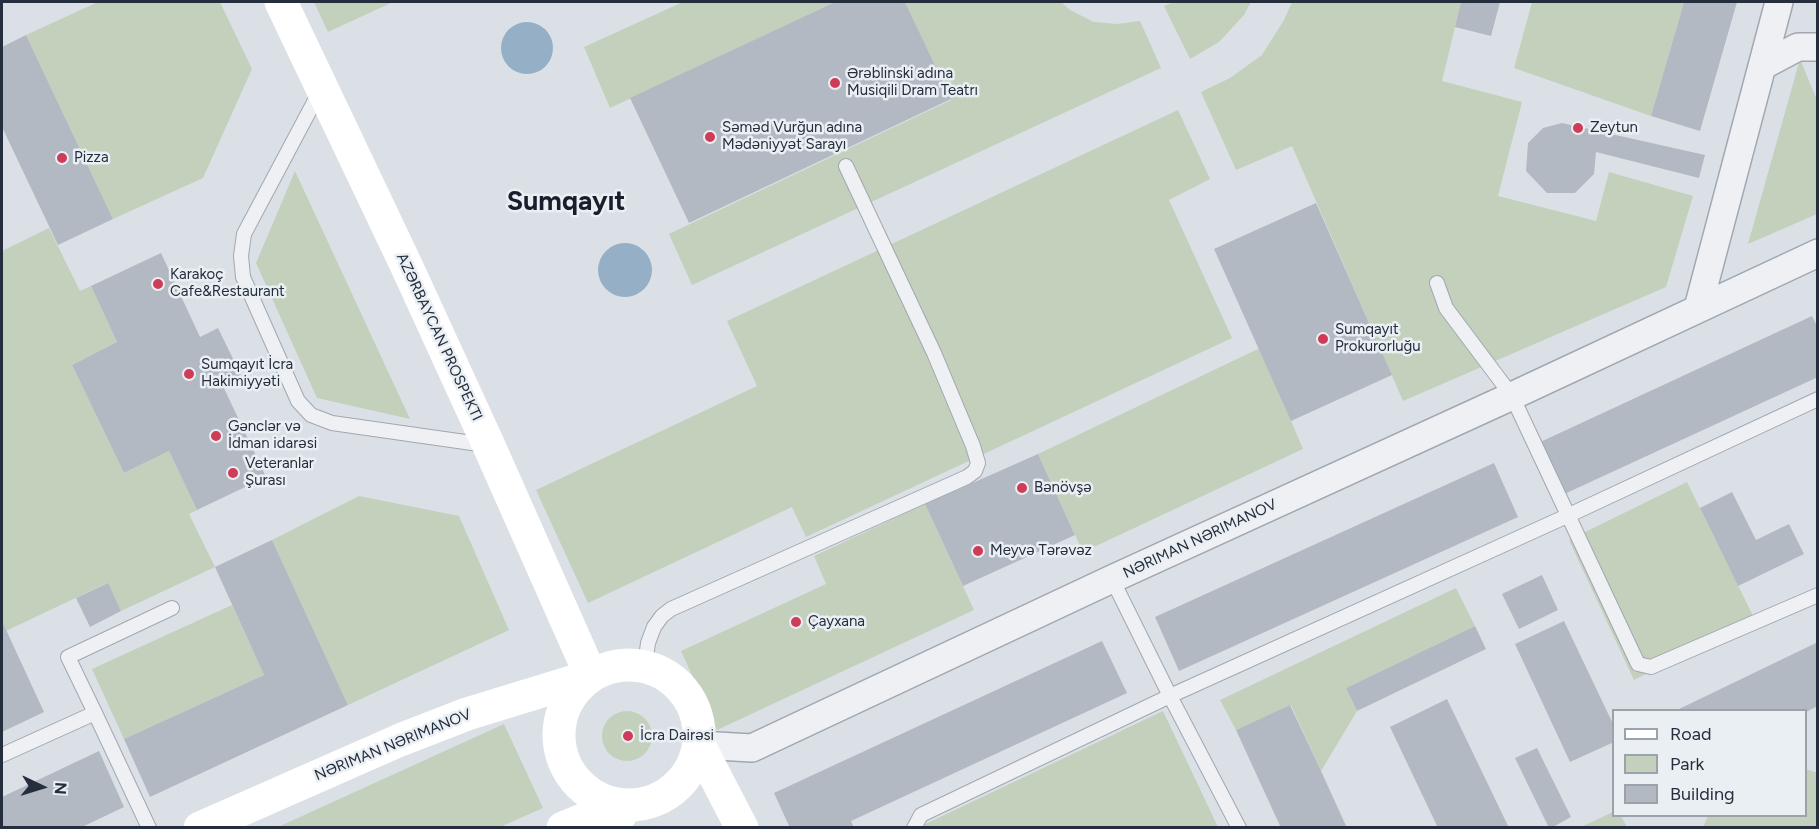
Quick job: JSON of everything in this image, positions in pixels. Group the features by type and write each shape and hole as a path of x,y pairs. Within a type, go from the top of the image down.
{"main road":[{"name":"AZƏRBAYCAN PROSPEKTI","path":"280,2 412,278 591,676"},
{"path":"562,828 622,816 646,803 655,801 671,792 685,779 694,763 699,745 699,724 693,705 681,687 664,674 645,666 627,665 608,668 591,676 575,690 565,708 560,729 561,750 568,770 582,787 622,816"},
{"name":"NƏRIMAN NƏRIMANOV","path":"200,828 400,740 467,714 591,676"},
{"path":"699,745 742,828"}],"street":[{"path":"1698,308 1779,2"},
{"path":"1762,66 1798,47 1818,47"},
{"name":"NƏRIMAN NƏRIMANOV","path":"699,745 752,748 1818,253"}],"lane":[{"path":"321,89 244,234 241,256 243,277 298,401 311,416 332,423 489,446"},
{"path":"645,666 648,644 654,627 671,609 967,477 975,471 978,463 973,446 934,353 846,166"},
{"path":"1437,284 1446,308 1512,396 1638,664 1651,667 1818,595"},
{"path":"914,828 921,815 1170,696 1818,399"},
{"path":"1112,579 1239,828"},
{"path":"149,828 68,657 172,608"},
{"path":"2,755 95,713"}],"green space":[{"path":"98,2 220,2 252,69 203,178 113,219 26,35"},
{"path":"314,2 393,2 328,32"},
{"path":"683,2 835,2 610,108 584,47"},
{"path":"905,2 1061,2 1070,10 1094,22 1117,24 1140,21 1161,68 692,285 669,234 951,100"},
{"path":"1174,2 1251,2 1244,15 1219,42 1190,59 1164,6"},
{"path":"1292,2 1461,2 1442,81 1522,102 1498,196 1596,221 1609,172 1693,196 1666,287 1403,401 1292,146 1236,170 1201,92 1230,78 1262,55 1284,20"},
{"path":"1532,2 1684,2 1651,116 1514,68"},
{"path":"1800,59 1817,100 1817,214 1748,244"},
{"path":"1178,110 1210,179 1169,200 1232,338 806,537 792,507 588,603 536,490 757,386 727,321"},
{"path":"295,171 410,419 317,398 256,263"},
{"path":"49,228 80,291 91,286 117,342 72,365 124,473 169,451 197,510 189,514 215,567 121,611 107,583 6,631 2,621 2,251"},
{"path":"1260,348 1303,449 1083,552 1038,454"},
{"path":"1687,482 1754,618 1634,680 1569,540"},
{"path":"359,496 459,516 509,630 348,705 272,540"},
{"path":"925,504 974,610 717,730 681,651 826,584 814,556"},
{"path":"1456,588 1475,626 1346,688 1357,711 1321,771 1291,705 1236,730 1220,700"},
{"path":"232,605 264,675 124,739 92,669"},
{"path":"622,711 632,711 645,718 652,731 652,741 645,754 632,761 622,761 613,757 606,750 602,741 602,731 606,722 613,715"},
{"path":"1163,711 1218,827 917,828"},
{"path":"504,724 543,808 500,827 278,827"},
{"path":"1807,769 1817,773 1817,827 1703,827 1708,817 1807,817"},
{"path":"1612,812 1612,817 1622,817 1627,827 1581,827"}],"water":[{"path":"522,22 532,22 546,29 553,48 546,67 532,74 522,74 512,70 505,63 501,53 501,43 505,33 512,26"},
{"path":"625,243 644,251 652,270 644,289 625,297 606,289 598,270 606,251"}],"building":[{"path":"835,2 905,2 951,99 689,223 630,98"},
{"path":"1461,2 1500,2 1491,36 1455,27"},
{"path":"1684,2 1737,2 1700,131 1651,116"},
{"path":"26,35 113,219 58,245 2,127 2,47"},
{"path":"1562,123 1705,155 1699,178 1596,152 1594,174 1575,193 1547,193 1526,171 1528,143 1543,128"},
{"path":"1316,203 1392,375 1291,421 1214,249"},
{"path":"161,253 200,337 218,328 241,375 222,384 266,477 197,510 169,451 124,473 72,365 117,342 91,286"},
{"path":"1812,316 1818,328 1818,377 1560,496 1536,444"},
{"path":"1038,454 1075,535 963,586 925,504"},
{"path":"1494,463 1518,517 1179,671 1155,617"},
{"path":"1732,492 1756,540 1789,524 1804,554 1738,586 1700,508"},
{"path":"272,540 348,705 150,797 124,739 264,675 215,567"},
{"path":"1542,575 1558,610 1519,629 1502,594"},
{"path":"108,583 121,611 90,627 76,598"},
{"path":"2,621 44,712 2,732"},
{"path":"1564,621 1612,722 1612,743 1570,762 1515,644"},
{"path":"1475,626 1486,649 1357,711 1346,688"},
{"path":"1102,641 1127,693 851,821 854,828 790,828 774,793"},
{"path":"1818,642 1818,706 1807,712 1807,709 1679,709"},
{"path":"1447,699 1509,828 1438,828 1390,727"},
{"path":"1290,705 1347,828 1281,828 1236,730"},
{"path":"1537,748 1571,817 1551,828 1515,758"},
{"path":"99,751 124,807 80,828 2,828 2,797"}],"place":[{"name":"Ərəblinski adına Musiqili Dram Teatrı","path":"835,83"},
{"name":"Zeytun","path":"1578,128"},
{"name":"Səməd Vurğun adına Mədəniyyət Sarayı","path":"710,137"},
{"name":"Pizza","path":"62,158"},
{"name":"Karakoç Cafe&Restaurant","path":"158,284"},
{"name":"Sumqayıt Prokurorluğu","path":"1323,339"},
{"name":"Sumqayıt İcra Hakimiyyəti","path":"189,374"},
{"name":"Gənclər və İdman idarəsi","path":"216,436"},
{"name":"Veteranlar Şurası","path":"233,473"},
{"name":"Bənövşə","path":"1022,488"},
{"name":"Meyvə Tərəvəz","path":"978,551"},
{"name":"Çayxana","path":"796,622"},
{"name":"İcra Dairəsi","path":"628,736"}],"district":[{"name":"Sumqayıt","path":"566,202"}]}
